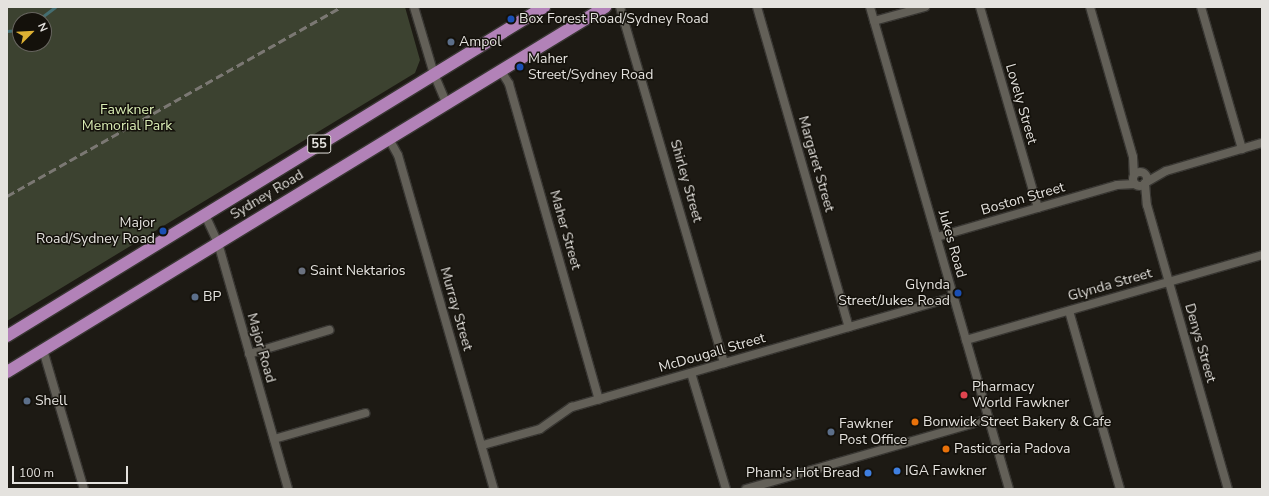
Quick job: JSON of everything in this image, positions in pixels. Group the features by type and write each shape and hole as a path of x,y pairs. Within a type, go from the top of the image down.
{"highway":[{"name":"Sydney Road","path":"7,336 544,7"},
{"name":"Sydney Road","path":"7,372 605,7"}],"street":[{"path":"414,7 434,74 447,104"},
{"name":"Shirley Street","path":"620,7 724,363"},
{"name":"Margaret Street","path":"757,7 849,327"},
{"name":"Jukes Road","path":"870,7 1009,489"},
{"path":"874,22 925,7"},
{"name":"Lovely Street","path":"980,7 1038,208"},
{"name":"Denys Street","path":"1090,7 1133,157 1138,181 1147,205 1228,489"},
{"path":"1201,7 1242,149"},
{"name":"Maher Street","path":"501,71 510,84 599,400"},
{"name":"Murray Street","path":"389,139 398,155 483,445 494,489"},
{"name":"Boston Street","path":"936,237 1117,185 1138,181 1262,143"},
{"name":"Denys Street","path":"1133,157 1144,173"},
{"name":"Boston Street","path":"1144,173 1166,172"},
{"path":"1138,181 1144,173"},
{"name":"Major Road","path":"205,215 218,243 288,489"},
{"name":"Glynda Street","path":"966,340 1262,255"},
{"name":"McDougall Street","path":"483,445 540,429 572,407 954,297"},
{"path":"1069,311 1120,489"},
{"path":"249,354 329,330"},
{"path":"43,350 84,489"},
{"path":"691,373 727,489"},
{"path":"274,440 365,413"},
{"path":"746,489 989,419"}],"green space":[{"name":"Fawkner Memorial Park","path":"7,7 405,7 420,60 415,73 7,321"}],"waterway":[{"path":"48,12 55,7"},
{"path":"7,31 12,31"}],"railway":[{"path":"7,196 341,7"}],"place":[{"name":"Box Forest Road/Sydney Road","path":"511,19"},
{"name":"Ampol","path":"451,42"},
{"name":"Maher Street/Sydney Road","path":"520,67"},
{"name":"Major Road/Sydney Road","path":"163,231"},
{"name":"Saint Nektarios","path":"302,271"},
{"name":"Glynda Street/Jukes Road","path":"958,293"},
{"name":"BP","path":"195,297"},
{"name":"Pharmacy World Fawkner","path":"964,395"},
{"name":"Shell","path":"27,401"},
{"name":"Bonwick Street Bakery & Cafe","path":"915,422"},
{"name":"Fawkner Post Office","path":"831,432"},
{"name":"Pasticceria Padova","path":"946,449"},
{"name":"IGA Fawkner","path":"897,471"},
{"name":"Pham's Hot Bread","path":"868,473"}]}
